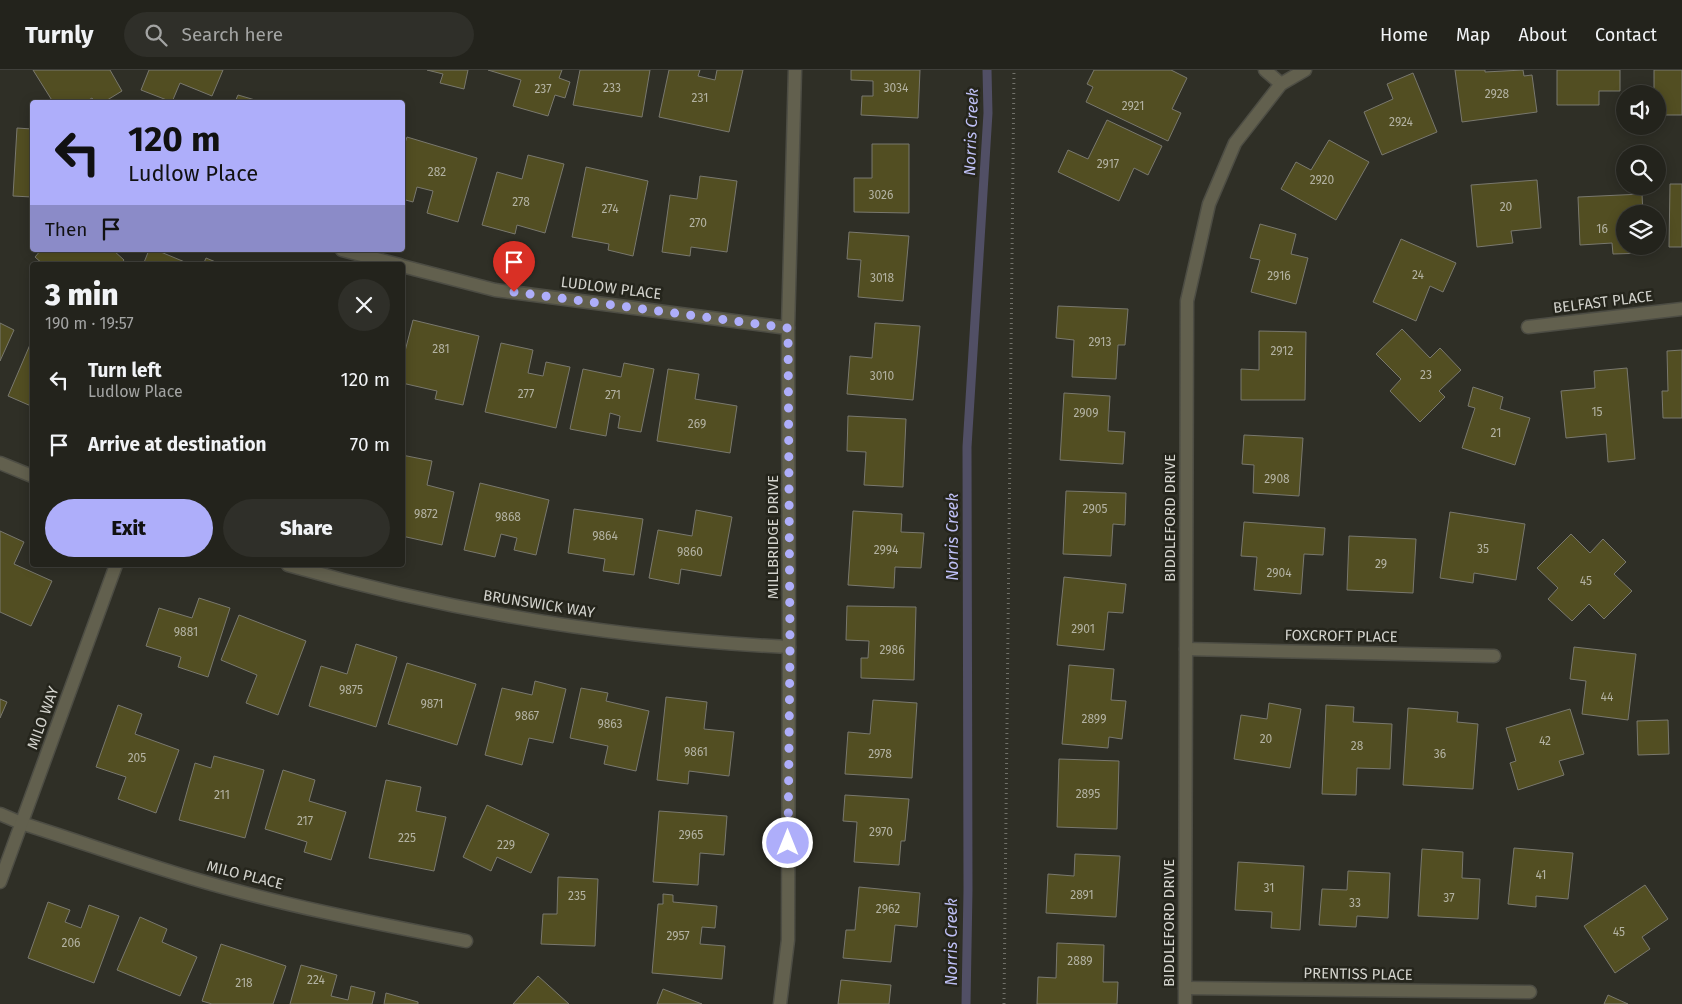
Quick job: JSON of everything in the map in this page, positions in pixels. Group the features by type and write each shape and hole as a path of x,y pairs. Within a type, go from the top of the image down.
{"street":[{"name":"MILLBRIDGE DRIVE","path":"780,1004 788,940 790,647 788,328 795,70"},
{"path":"1265,70 1281,84"},
{"name":"BIDDLEFORD DRIVE","path":"1185,1004 1187,301 1210,204 1235,143 1281,84 1305,70"},
{"name":"LUDLOW PLACE","path":"350,252 389,262"},
{"name":"LUDLOW PLACE","path":"405,266 495,290 788,328"},
{"name":"BELFAST PLACE","path":"1528,327 1682,309"},
{"path":"0,463 30,475"},
{"name":"MILO WAY","path":"0,882 115,567"},
{"name":"BRUNSWICK WAY","path":"295,567 439,604 525,620 665,638 790,647"},
{"name":"FOXCROFT PLACE","path":"1186,649 1494,656"},
{"name":"MILO PLACE","path":"0,814 21,823 192,878 251,894 382,924 466,940"},
{"name":"PRENTISS PLACE","path":"1185,988 1530,992"}],"path":[{"path":"1004,1004 1014,70"}],"building":[{"path":"33,70 110,70 122,91 107,100 94,100 92,98 88,100 52,100"},
{"path":"149,70 223,70 212,96 180,83 173,100 167,100 141,90"},
{"path":"427,70 468,70 464,89 440,83 443,74"},
{"path":"488,70 562,70 559,78 570,82 565,98 555,95 548,116 513,106 521,80"},
{"path":"580,70 650,70 642,117 573,105"},
{"path":"669,70 700,70 698,76 715,80 717,70 743,70 729,132 659,117"},
{"path":"851,70 920,70 918,118 861,115 862,96 873,96 873,81 851,80"},
{"path":"1094,70 1171,70 1187,78 1172,109 1181,113 1168,141 1086,102 1093,87 1087,84"},
{"path":"1455,70 1485,70 1485,72 1523,70 1524,76 1532,75 1537,112 1462,122"},
{"path":"1557,70 1620,70 1620,85 1616,85 1616,91 1599,91 1599,105 1557,105"},
{"path":"1654,70 1682,70 1682,115 1666,115 1666,85 1654,85"},
{"path":"1413,73 1437,132 1382,155 1364,112 1393,99 1387,84"},
{"path":"238,95 255,100 236,100"},
{"path":"1107,120 1162,146 1148,175 1134,168 1119,201 1058,172 1068,150 1088,159"},
{"path":"17,128 30,129 30,197 13,196"},
{"path":"407,137 477,158 458,222 427,213 433,191 417,187 413,202 405,200 405,143"},
{"path":"1329,140 1369,162 1336,220 1281,189 1296,162 1311,170"},
{"path":"872,144 909,144 909,213 854,212 854,178 872,178"},
{"path":"528,155 564,164 545,233 517,225 515,234 482,225 497,172 522,179"},
{"path":"586,167 648,181 633,256 608,250 609,244 572,237"},
{"path":"700,176 737,181 727,252 691,247 690,256 662,252 670,195 697,199"},
{"path":"1537,180 1541,228 1511,231 1513,243 1477,247 1471,185"},
{"path":"1670,184 1682,184 1682,247 1669,247"},
{"path":"1642,195 1643,205 1616,205 1616,254 1613,254 1612,243 1580,245 1578,197"},
{"path":"1260,224 1296,234 1291,254 1308,258 1296,304 1251,292 1260,260 1250,258"},
{"path":"849,232 909,236 903,301 858,297 861,260 847,259"},
{"path":"1401,239 1456,263 1443,292 1430,286 1416,321 1373,302"},
{"path":"39,252 115,252 124,260 122,262 41,262 35,257"},
{"path":"148,252 161,252 185,262 144,262"},
{"path":"206,258 216,262 204,262"},
{"path":"1058,306 1128,309 1125,345 1118,345 1116,379 1072,377 1074,340 1056,338"},
{"path":"413,320 479,336 463,405 435,399 437,391 405,384 405,351"},
{"path":"0,323 14,330 0,361"},
{"path":"875,323 920,326 913,400 847,394 850,356 872,358"},
{"path":"1402,329 1430,358 1440,348 1461,370 1439,391 1445,397 1420,422 1390,391 1401,379 1376,354"},
{"path":"1259,331 1306,332 1305,400 1241,400 1241,369 1259,370"},
{"path":"501,343 533,350 528,373 543,376 546,362 570,367 556,428 485,412"},
{"path":"30,345 30,406 8,396"},
{"path":"1682,350 1682,418 1663,418 1662,391 1668,391 1667,351"},
{"path":"624,363 654,369 641,432 618,428 620,416 610,413 606,436 570,429 583,369 621,377"},
{"path":"1627,368 1635,459 1608,462 1606,434 1566,438 1561,391 1595,388 1594,371"},
{"path":"668,369 699,374 695,399 737,406 730,453 657,441"},
{"path":"1473,387 1503,397 1500,409 1530,418 1515,465 1462,448 1475,408 1468,406"},
{"path":"1064,393 1110,396 1108,431 1125,432 1123,464 1060,460"},
{"path":"848,416 906,419 903,487 864,485 866,452 847,451"},
{"path":"1244,435 1303,438 1299,496 1253,493 1254,465 1242,464"},
{"path":"405,456 432,461 427,485 454,492 442,545 405,537"},
{"path":"480,483 549,500 536,555 514,550 517,538 501,534 495,557 464,550"},
{"path":"1066,491 1126,493 1125,525 1113,524 1111,556 1063,554"},
{"path":"574,509 643,519 634,575 603,571 605,559 568,553"},
{"path":"696,510 732,517 721,576 681,569 679,584 649,578 658,530 692,536"},
{"path":"853,511 902,514 901,532 924,533 921,568 895,567 894,588 848,585"},
{"path":"1450,512 1525,524 1516,580 1474,573 1473,583 1440,578"},
{"path":"1244,522 1325,528 1323,555 1304,554 1301,594 1254,590 1257,557 1241,556"},
{"path":"0,531 24,542 14,564 52,581 31,626 0,612"},
{"path":"1571,534 1590,553 1603,539 1626,562 1614,574 1632,591 1604,619 1589,604 1572,621 1548,599 1558,588 1537,568"},
{"path":"1349,536 1416,539 1413,593 1347,590"},
{"path":"1064,577 1126,584 1123,613 1108,612 1104,650 1057,645"},
{"path":"199,598 230,608 208,677 178,667 181,657 146,646 159,608 192,618"},
{"path":"847,606 916,607 914,680 861,678 861,658 868,658 869,641 846,640"},
{"path":"239,615 306,641 278,715 246,703 257,675 221,660"},
{"path":"356,644 397,657 376,727 309,706 321,666 347,674"},
{"path":"1574,647 1636,654 1628,720 1582,714 1586,681 1570,679"},
{"path":"407,663 476,684 457,745 388,724"},
{"path":"1069,665 1114,669 1111,700 1126,701 1122,739 1109,737 1108,748 1062,744"},
{"path":"535,681 566,689 553,743 529,738 522,765 485,755 502,688 532,695"},
{"path":"581,688 608,693 606,701 649,711 636,771 604,764 608,746 570,738"},
{"path":"666,697 707,702 704,729 734,732 729,776 689,771 688,784 657,780"},
{"path":"0,699 7,702 0,718"},
{"path":"873,700 917,703 912,778 845,774 848,732 870,734"},
{"path":"1269,703 1301,709 1290,768 1234,759 1241,715 1267,719"},
{"path":"118,705 142,714 135,734 179,750 156,813 118,799 126,777 96,767"},
{"path":"1326,705 1354,707 1353,722 1392,724 1390,769 1357,768 1356,795 1322,794"},
{"path":"1408,708 1458,712 1457,722 1478,724 1473,789 1403,785"},
{"path":"1570,709 1584,754 1559,761 1564,775 1518,790 1510,763 1516,761 1506,728"},
{"path":"1668,720 1669,754 1638,755 1637,721"},
{"path":"214,756 264,770 245,838 179,820 195,763 211,768"},
{"path":"1059,759 1119,761 1117,829 1057,827"},
{"path":"283,770 315,780 309,801 346,812 331,860 304,852 307,842 265,829"},
{"path":"386,780 421,787 416,811 446,817 434,871 369,858"},
{"path":"845,795 909,799 905,841 901,841 899,865 854,862 857,822 843,821"},
{"path":"487,805 549,834 531,873 497,857 491,871 463,857"},
{"path":"659,811 727,816 724,855 700,853 698,885 653,882"},
{"path":"1514,848 1573,853 1568,899 1536,896 1536,907 1508,904"},
{"path":"1422,849 1463,852 1462,878 1480,879 1478,919 1418,916"},
{"path":"1075,854 1120,856 1116,917 1046,913 1048,874 1074,876"},
{"path":"1238,862 1304,866 1300,930 1271,928 1272,912 1235,910"},
{"path":"1348,871 1390,873 1388,918 1357,916 1356,927 1319,925 1322,889 1347,890"},
{"path":"558,877 598,879 595,946 541,944 543,914 557,914"},
{"path":"1645,885 1668,919 1642,937 1650,949 1615,973 1584,926"},
{"path":"859,887 920,893 917,927 895,925 891,962 843,958 846,930 855,930"},
{"path":"663,894 673,895 673,902 717,906 715,928 702,927 700,944 725,946 722,979 652,973 658,904 663,904"},
{"path":"48,902 70,910 65,922 81,928 89,905 119,916 94,983 28,958"},
{"path":"140,917 167,929 162,942 197,957 180,996 117,970"},
{"path":"1057,943 1104,945 1103,982 1118,982 1117,1004 1037,1004 1038,977 1056,978"},
{"path":"221,944 286,966 273,1004 212,1004 202,1001"},
{"path":"301,965 337,975 331,996 348,1000 351,986 375,992 372,1004 290,1004"},
{"path":"538,976 569,1004 513,1004"},
{"path":"841,980 891,985 889,1004 838,1004"},
{"path":"663,989 702,1004 657,1004"},
{"path":"386,993 418,1002 418,1004 384,1004"},
{"path":"1608,995 1628,1004 1604,1004"}],"waterway":[{"name":"Norris Creek","path":"966,1004 968,890 967,447 988,113 987,70"}],"route":[{"path":"514,292 788,328 790,647 788,843"}]}
